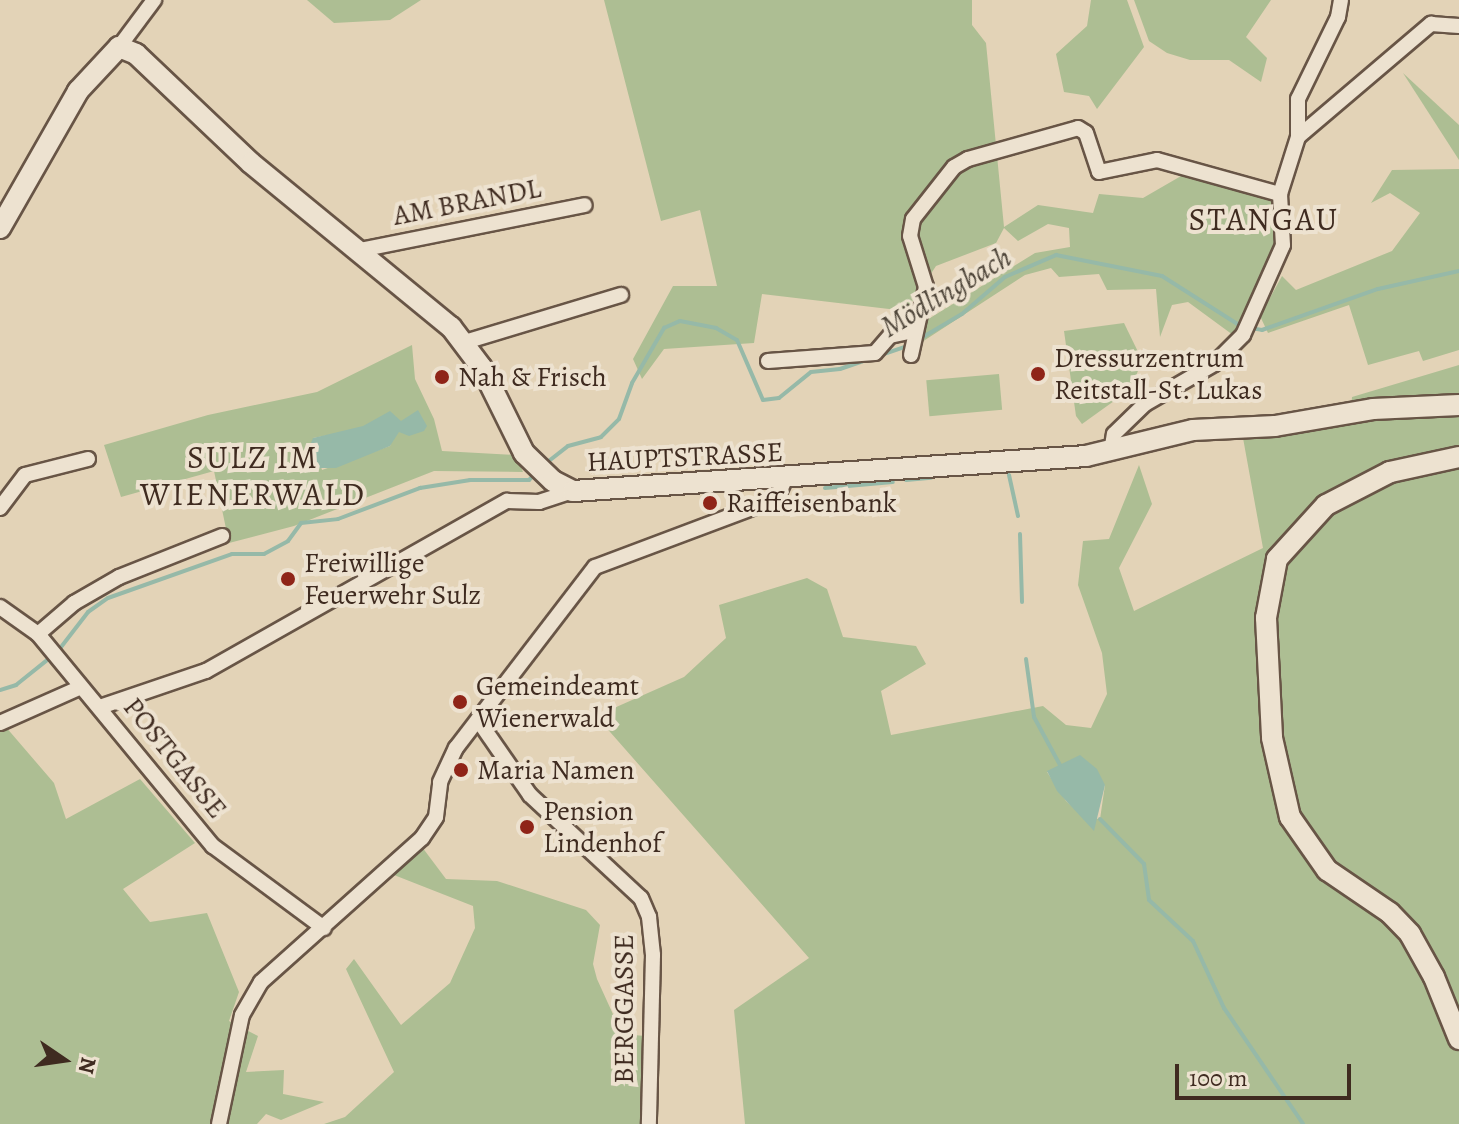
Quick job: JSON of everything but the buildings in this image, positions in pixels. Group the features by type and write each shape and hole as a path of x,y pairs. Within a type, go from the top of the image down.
{"main road":[{"path":"0,228 78,91 119,47"},
{"name":"HAUPTSTRASSE","path":"119,47 136,54 251,163 423,300 465,342 524,453 553,481 573,491 785,480 1111,452 1193,430 1275,426 1373,409 1459,405"},
{"path":"1459,457 1390,472 1326,505 1277,559 1266,618 1272,738 1290,817 1327,870 1390,913 1410,934 1434,977 1459,1039"}],"street":[{"path":"119,47 154,0"},
{"path":"1111,452 1114,434 1145,404 1214,364 1243,335 1283,245 1280,194 1298,137 1298,99 1338,17 1341,0"},
{"path":"1298,137 1431,24 1459,26"},
{"path":"911,355 912,334 926,287 910,236 913,219 954,167 968,159 1078,128 1086,133 1099,172 1157,160 1280,194"},
{"name":"AM BRANDL","path":"360,250 585,205"},
{"path":"465,342 621,295"},
{"path":"768,361 875,353 890,336 912,334"},
{"path":"0,508 25,475 88,459"},
{"path":"219,1124 242,1015 261,982 422,838 436,817 440,782 456,748 595,567 776,499 785,480"},
{"path":"100,707 206,671 507,501 539,502 573,491"},
{"path":"38,634 74,603 119,577 222,536"},
{"name":"POSTGASSE","path":"0,607 38,634 79,688 100,707 153,779 213,846 324,928"},
{"path":"0,723 79,688"},
{"name":"BERGGASSE","path":"478,720 530,795 641,898 649,917 653,955 649,1124"}],"shaded area":[{"path":"307,0 421,0 390,20 334,23"},
{"path":"604,0 972,0 972,25 986,43 1004,227 1038,205 1093,213 1099,194 1143,198 1188,172 1276,198 1276,242 1233,335 1188,302 1172,305 1160,337 1156,289 1107,290 1099,274 1059,277 1051,268 1025,275 922,342 922,323 1035,253 1070,247 1069,228 1048,224 1018,241 1004,228 996,243 936,266 906,311 762,294 754,343 664,349 642,379 633,359 673,286 717,286 700,210 661,221"},
{"path":"1091,0 1127,0 1144,47 1097,109 1089,96 1064,92 1056,54 1087,26"},
{"path":"1134,0 1271,0 1246,37 1267,58 1261,82 1229,60 1190,60 1167,53 1149,41"},
{"path":"1403,73 1459,125 1459,160"},
{"path":"1459,169 1459,350 1423,361 1419,351 1368,365 1349,305 1268,333 1260,316 1282,276 1296,290 1392,251 1420,213 1390,193 1371,203 1392,170"},
{"path":"1124,323 1142,360 1136,376 1121,396 1082,424 1076,416 1064,331"},
{"path":"412,345 415,379 434,419 442,451 516,455 523,472 434,471 294,526 229,543 214,471 121,497 104,445 208,415 317,392","holes":["400,421 390,446 322,470 313,438"]},
{"path":"1459,365 1459,1124 745,1124 734,1010 809,958 596,716 684,677 726,638 719,605 807,578 827,589 843,637 916,646 926,664 881,691 891,735 1043,706 1066,725 1091,728 1107,694 1102,653 1078,585 1083,541 1109,539 1139,465 1152,504 1119,568 1134,611 1263,548 1243,438 1350,424 1352,397","holes":["1047,772 1105,785 1100,819 1085,818 1066,801","1278,797 1332,861 1351,878 1322,877 1298,847"]},
{"path":"999,374 1002,410 929,416 926,380"},
{"path":"418,410 427,426 424,431 409,436 399,432 390,446 336,468 315,468 307,453 313,438 363,426 390,411 401,421"},
{"path":"5,726 54,783 66,819 140,779 195,843 123,889 150,922 207,913 239,992 229,1021 258,1036 246,1072 284,1070 283,1094 324,1102 281,1120 266,1114 257,1124 0,1124 0,727"},
{"path":"1080,755 1097,769 1105,785 1094,831 1057,791 1047,771"},
{"path":"422,847 446,879 497,881 586,910 600,925 593,964 597,979 622,1034 645,1036 643,1124 324,1124 345,1117 394,1072 346,969 354,959 401,1025 450,983 475,928 473,906 394,875"}],"waterway":[{"name":"Mödlingbach","path":"918,340 962,314 1005,277 1056,255 1162,276 1242,327"},
{"name":"Mödlingbach","path":"1250,328 1262,330 1378,289 1459,271"},
{"name":"Mödlingbach","path":"545,464 568,446 601,437 619,419 632,383 664,328 680,321 716,328 737,340 763,400 779,398 811,372 840,369 910,345"},
{"name":"Mödlingbach","path":"58,651 88,612 108,598 232,554 264,554 288,541 301,523 338,519 420,488 470,480 529,480 536,473"},
{"path":"1009,475 1018,516"},
{"path":"906,480 931,478"},
{"path":"825,488 893,482"},
{"path":"1020,534 1022,602"},
{"name":"Mödlingbach","path":"0,690 16,685 51,657"},
{"path":"1026,659 1034,717 1060,765"},
{"path":"1100,819 1144,864 1149,900 1193,941 1224,1008 1303,1124"}],"place":[{"name":"Dressurzentrum Reitstall-St. Lukas","path":"1038,374"},
{"name":"Nah & Frisch","path":"442,377"},
{"name":"Raiffeisenbank","path":"710,503"},
{"name":"Freiwillige Feuerwehr Sulz","path":"288,579"},
{"name":"Gemeindeamt Wienerwald","path":"460,702"},
{"name":"Maria Namen","path":"461,770"},
{"name":"Pension Lindenhof","path":"527,827"}],"district":[{"name":"STANGAU","path":"1264,219"},
{"name":"SULZ IM WIENERWALD","path":"253,476"}]}
